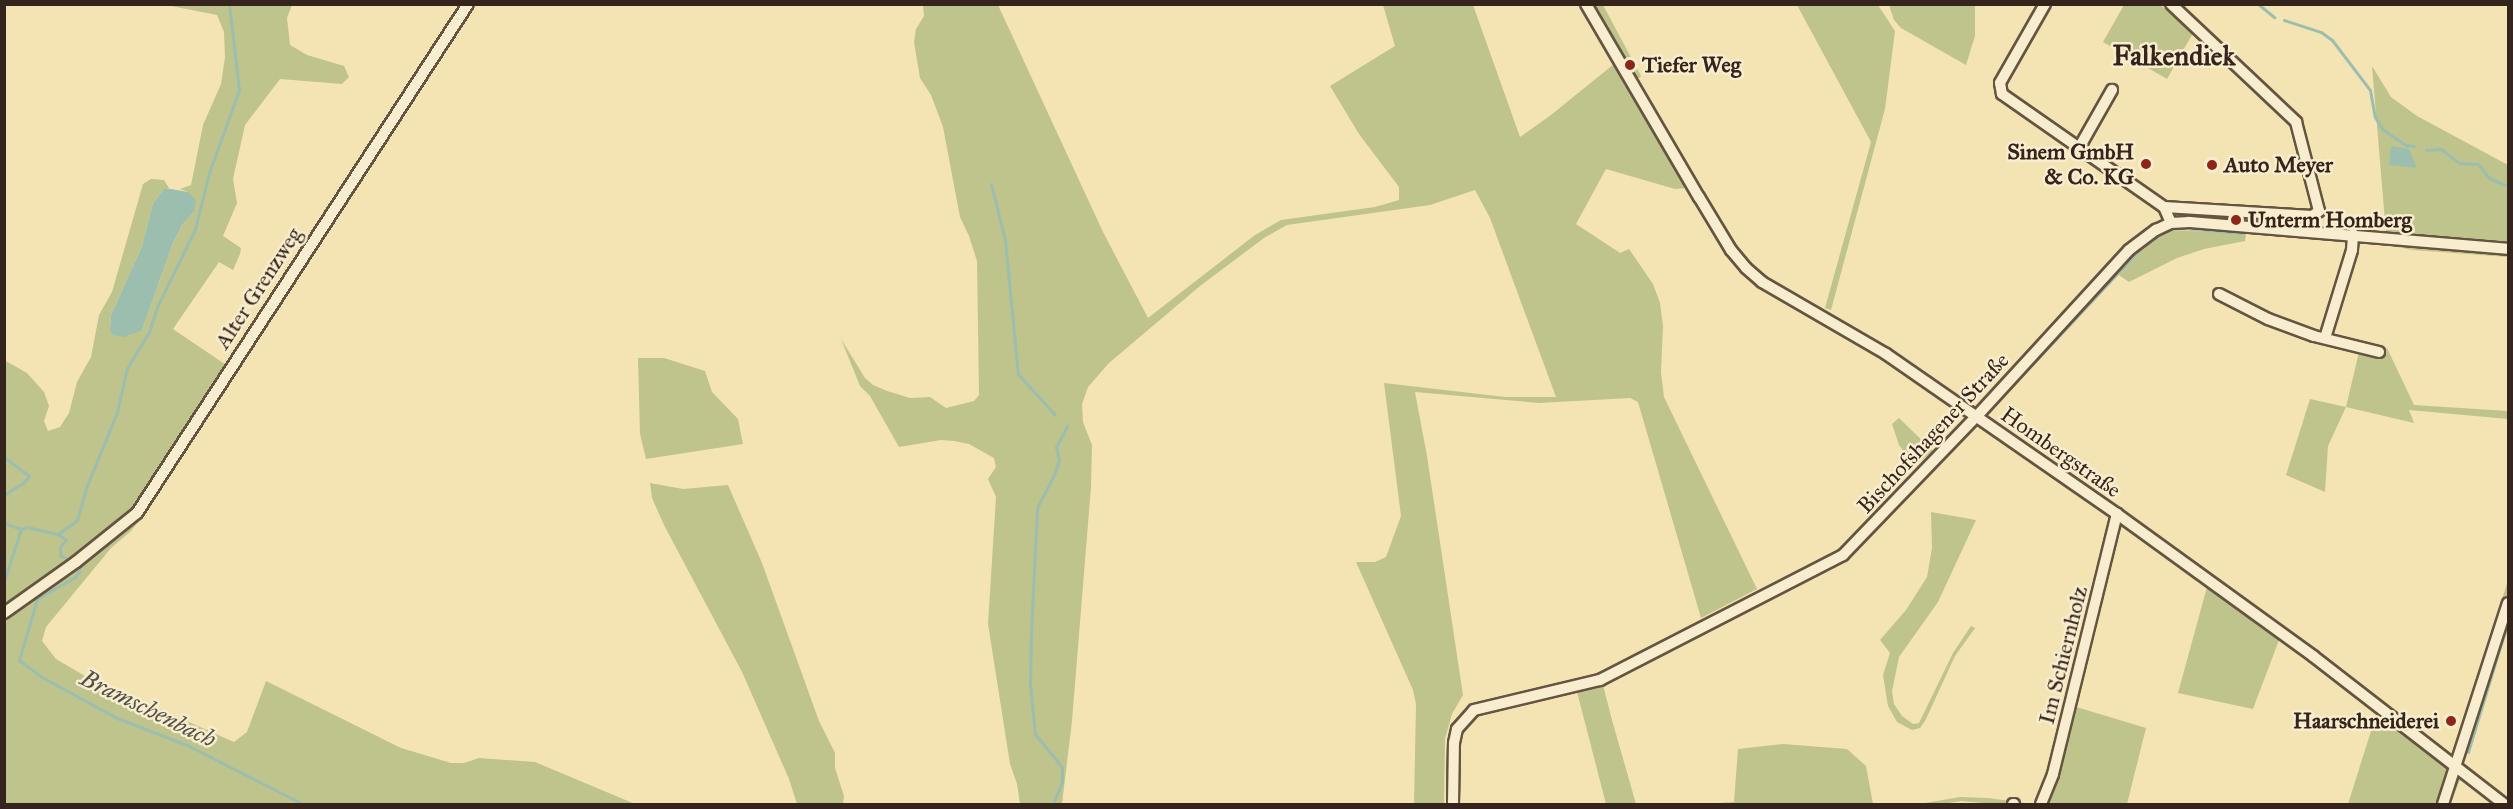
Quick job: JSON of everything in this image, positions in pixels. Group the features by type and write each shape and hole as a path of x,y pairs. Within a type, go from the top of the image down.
{"street":[{"name":"Alter Grenzweg","path":"4,613 60,574 130,520 142,507 468,4"},
{"name":"Hombergstraße","path":"1586,4 1731,250 1762,282 1886,354 2117,514 2313,656 2504,804"},
{"path":"2045,4 2000,83 2002,94 2164,207 2312,216 2319,211 2296,122 2170,4"},
{"path":"2079,148 2112,90"},
{"path":"2164,207 2171,223"},
{"name":"Bischofshagener Straße","path":"1453,804 1454,743 1457,729 1474,710 1600,680 1830,563 1855,545 2129,250 2147,235 2171,223 2189,222 2354,234 2508,249"},
{"path":"2325,338 2352,250 2354,234"},
{"path":"2219,294 2268,319 2325,338 2379,352"},
{"name":"Im Schiernholz","path":"2041,804 2053,774 2117,514"},
{"path":"2443,804 2508,603"}],"green space":[{"path":"166,5 292,5 287,18 290,45 307,55 344,66 349,77 342,84 280,79 245,125 233,179 237,203 223,236 241,248 240,254 233,270 219,262 173,329 232,369 151,506 130,532 111,548 46,627 42,641 56,659 85,676 234,742 247,732 266,681 401,748 451,763 464,763 479,758 535,762 635,804 5,804 4,360 27,373 44,392 49,406 44,421 48,431 60,427 69,413 77,382 91,357 99,315 112,292 143,184 151,179 164,180 169,188 165,188 153,203 142,246 111,315 110,329 142,330 173,243 182,225 194,212 188,192 180,189 191,185 203,125 221,84 225,57 224,32 217,15"},
{"path":"923,5 998,5 1103,232 1148,318 1255,235 1281,220 1375,207 1399,200 1399,187 1359,134 1330,86 1395,46 1383,5 1473,5 1520,137 1614,64 1687,188 1675,189 1606,169 1576,224 1620,253 1629,249 1653,284 1660,303 1663,326 1661,372 1664,397 1757,589 1701,618 1638,402 1630,398 1539,403 1415,392 1427,456 1463,695 1452,714 1445,739 1444,804 1414,804 1416,704 1413,690 1356,562 1375,562 1386,557 1401,516 1384,383 1505,397 1556,397 1490,218 1475,190 1430,205 1287,225 1264,238 1200,286 1109,363 1088,387 1082,404 1083,422 1092,445 1091,487 1072,721 1062,804 1020,804 1017,784 1010,764 988,624 996,497 988,479 996,467 994,458 969,444 954,441 941,440 899,447 870,396 860,386 841,339 865,378 873,385 887,391 910,398 930,397 946,408 974,401 979,395 977,261 960,217 943,127 931,95 920,78 914,42 916,29 924,16"},
{"path":"1591,5 1603,5 1641,76 1639,78 1635,78"},
{"path":"1797,5 1878,5 1895,31 1885,109 1831,310 1825,308 1871,142"},
{"path":"1889,5 1975,5 1975,36 1966,65 1901,28 1894,20"},
{"path":"2124,5 2160,5 2193,33 2167,79 2103,42"},
{"path":"2372,66 2391,97 2417,116 2508,165 2508,257 2413,250 2387,245"},
{"path":"2174,230 2246,234 2245,241 2204,249 2177,258 2129,282 2119,275 2142,250 2159,236"},
{"path":"2387,348 2414,405 2508,411 2508,419 2409,410 2414,423 2346,407 2359,352 2380,359"},
{"path":"638,358 664,358 705,371 712,392 738,419 743,444 646,459 640,434"},
{"path":"2310,399 2346,407 2328,446 2325,492 2286,475"},
{"path":"1899,418 1933,451 1914,466 1899,445 1892,424"},
{"path":"650,483 683,489 728,485 762,563 819,721 835,753 835,768 844,796 843,804 797,804 789,779 742,672 664,525 652,498"},
{"path":"1931,512 1976,520 1938,602 1899,657 1892,691 1894,704 1902,716 1913,724 1919,723 1953,653 1971,626 1975,628 1955,656 1925,721 1920,728 1912,730 1897,722 1888,706 1883,675 1890,653 1880,640 1906,610 1927,577 1932,548"},
{"path":"2111,516 2122,527 2118,533 2073,706 2146,728 2127,804 2033,804 2046,788 2110,530"},
{"path":"2508,580 2508,630 2495,667 2483,660"},
{"path":"2207,587 2279,640 2253,709 2178,693"},
{"path":"1603,685 1636,804 1606,804 1577,692"},
{"path":"2377,712 2447,764 2447,767 2460,780 2450,804 2348,804"},
{"path":"1783,744 1847,749 1866,766 1873,804 1702,804 1734,802 1738,749"},
{"path":"1960,797 2033,804 1961,801 1919,804"}],"shaded area":[{"path":"2391,146 2409,149 2417,168 2389,165"},
{"path":"165,188 188,192 196,200 194,212 182,225 173,243 142,330 124,337 113,335 110,329 111,315 142,246 153,203"}],"waterway":[{"path":"58,534 77,520 86,488 117,412 127,368 149,332 157,307 195,229 209,173 239,90 229,4"},
{"path":"2258,4 2274,17"},
{"path":"2284,20 2321,32 2332,40 2370,90 2375,117 2382,129 2406,145 2414,146"},
{"path":"2426,150 2441,149 2459,163 2478,164 2489,178 2508,186"},
{"path":"991,184 1005,240 1018,374 1055,415"},
{"path":"2185,214 2317,225"},
{"path":"1996,403 2141,248 2159,235 2173,228 2242,233"},
{"path":"1053,804 1062,782 1062,767 1035,734 1030,685 1031,632 1037,508 1054,475 1059,460 1056,447 1067,426"},
{"name":"Bramschenbach","path":"4,457 29,476 4,495"},
{"name":"Bramschenbach","path":"4,523 21,529 27,527 58,534 66,540 60,547 60,555 71,561"},
{"path":"4,581 21,529"},
{"name":"Bramschenbach","path":"80,570 75,577 37,599 19,660 40,676 117,718 187,745 303,804"},
{"path":"2468,752 2508,620"}],"place":[{"name":"Tiefer Weg","path":"1630,65"},
{"name":"Sinem GmbH & Co. KG","path":"2146,164"},
{"name":"Auto Meyer","path":"2212,165"},
{"name":"Unterm Homberg","path":"2236,220"},
{"name":"Haarschneiderei","path":"2451,721"}],"district":[{"name":"Falkendiek","path":"2174,56"}]}
